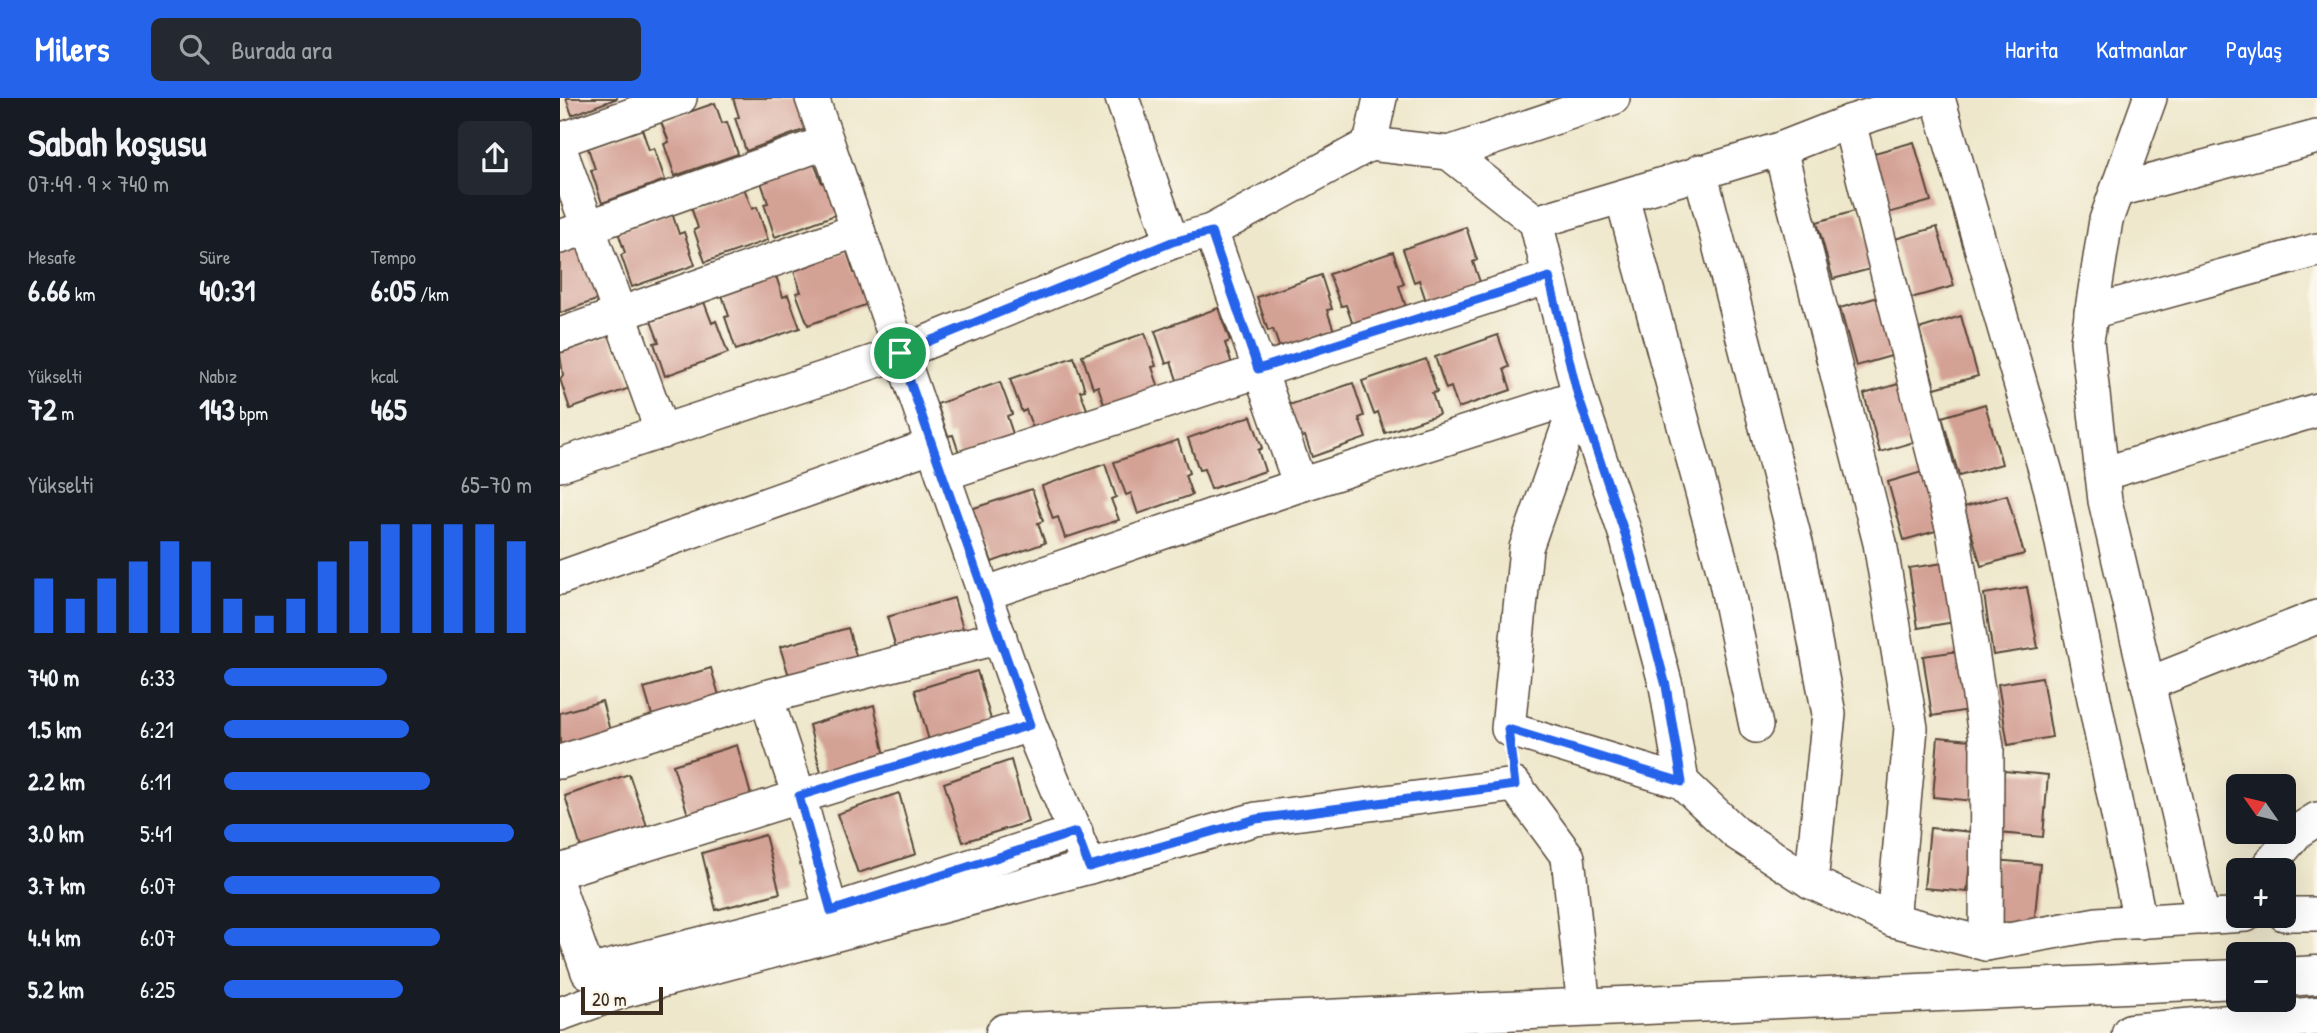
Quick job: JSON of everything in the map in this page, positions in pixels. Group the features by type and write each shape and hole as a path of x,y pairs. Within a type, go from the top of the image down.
{"highway":[{"path":"2296,976 2317,975"},
{"path":"1005,1033 2226,980"},
{"path":"2130,1033 2317,1016"}],"street":[{"path":"560,140 680,98"},
{"path":"811,98 1030,725 1089,867"},
{"path":"1122,98 1172,242"},
{"path":"1370,144 1380,98"},
{"path":"560,465 900,353 1172,242 1211,232 1370,144 1449,153 1613,98"},
{"path":"1536,222 1780,149 1849,122 1925,98"},
{"path":"1938,98 2052,491 2140,922"},
{"path":"2150,98 2106,220 2087,341 2105,501 2148,684 2226,903"},
{"path":"1849,122 1953,531 1987,747 1986,944"},
{"path":"2118,190 2317,137"},
{"path":"574,232 827,142"},
{"path":"560,149 574,232 619,314 662,432"},
{"path":"1780,149 1880,543 1911,728 1894,920"},
{"path":"1449,153 1536,222 1578,396 1633,561 1666,686 1682,782"},
{"path":"1700,171 1797,547 1829,715 1811,882"},
{"path":"1622,198 1724,573 1756,726"},
{"path":"560,335 858,230"},
{"path":"1211,232 1300,485"},
{"path":"2091,312 2317,250"},
{"path":"560,578 938,459 1258,369 1549,277"},
{"path":"984,594 1300,485 1578,396"},
{"path":"1578,396 1526,548 1508,729 1515,785 1568,857 1584,1008"},
{"path":"2102,474 2317,410"},
{"path":"2148,684 2317,617"},
{"path":"560,762 766,697 1000,637"},
{"path":"766,697 799,796 831,911"},
{"path":"560,872 1030,725"},
{"path":"1508,729 1682,782 1736,833 1811,882 1894,920 1986,944 2097,924 2226,914"},
{"path":"560,1014 622,991 1089,867 1256,819 1515,785"},
{"path":"2275,858 2298,831 2317,819"},
{"path":"560,892 588,972 831,911 1076,832"},
{"path":"2296,914 2317,914"}],"building":[{"path":"566,98 618,98 572,115"},
{"path":"733,98 799,98 809,128 746,151 735,118 739,117"},
{"path":"715,103 722,123 727,122 738,154 675,176 664,144 669,142 661,122"},
{"path":"642,129 649,150 654,148 665,180 602,203 591,170 595,169 588,148"},
{"path":"1914,142 1931,201 1888,213 1871,154"},
{"path":"814,163 822,183 827,182 838,214 775,237 764,204 768,203 761,182"},
{"path":"744,188 752,209 757,207 768,240 705,262 694,230 698,228 691,207"},
{"path":"1858,210 1874,268 1833,279 1817,222"},
{"path":"672,213 679,234 684,232 695,265 632,287 621,255 625,253 618,232"},
{"path":"1466,227 1477,260 1473,262 1480,282 1426,301 1419,280 1414,282 1403,249"},
{"path":"1937,227 1954,286 1911,298 1895,239"},
{"path":"578,246 602,298 560,313 560,253"},
{"path":"847,251 854,273 859,271 871,303 808,325 796,293 801,292 794,271"},
{"path":"1393,252 1404,284 1399,286 1406,307 1353,325 1346,305 1341,306 1329,274"},
{"path":"1321,275 1332,309 1327,310 1334,331 1280,349 1273,329 1268,331 1257,297"},
{"path":"776,276 783,297 788,295 800,328 736,350 725,317 729,316 722,295"},
{"path":"1882,296 1898,354 1856,366 1840,308"},
{"path":"704,302 712,323 716,321 728,353 665,376 654,343 659,342 651,321"},
{"path":"1218,308 1230,341 1225,343 1232,364 1178,383 1171,362 1166,364 1155,331"},
{"path":"1961,316 1978,376 1935,388 1919,329"},
{"path":"1145,333 1156,366 1152,367 1159,388 1105,407 1098,386 1093,388 1082,355"},
{"path":"610,335 633,387 570,409 560,379 563,375 560,353"},
{"path":"1498,335 1509,367 1504,369 1511,390 1458,408 1451,387 1446,389 1435,357"},
{"path":"1074,357 1085,390 1080,391 1088,412 1034,431 1026,410 1022,412 1010,379"},
{"path":"1426,359 1437,392 1432,393 1439,414 1385,433 1378,412 1374,414 1362,381"},
{"path":"1000,382 1012,414 1007,416 1014,437 960,456 953,435 948,436 937,404"},
{"path":"1905,382 1921,440 1880,452 1864,394"},
{"path":"1353,383 1364,416 1359,418 1366,438 1312,457 1305,436 1300,438 1289,405"},
{"path":"1985,404 2002,464 1959,476 1942,417"},
{"path":"1251,416 1262,448 1258,450 1265,471 1211,489 1204,469 1199,470 1188,438"},
{"path":"1178,440 1189,473 1185,475 1192,495 1138,514 1131,493 1126,495 1114,462"},
{"path":"1105,464 1116,497 1111,499 1119,520 1065,538 1058,517 1053,519 1042,486"},
{"path":"1929,470 1946,528 1904,540 1888,482"},
{"path":"1032,489 1043,521 1038,523 1045,543 992,562 984,541 979,543 968,510"},
{"path":"2007,495 2024,554 1981,566 1964,507"},
{"path":"1951,562 1961,621 1918,628 1909,568"},
{"path":"2027,587 2038,648 1993,655 1984,594"},
{"path":"954,598 966,639 899,659 887,617"},
{"path":"848,628 860,669 793,689 780,647"},
{"path":"1966,650 1975,709 1932,716 1923,656"},
{"path":"711,668 723,709 656,729 644,688"},
{"path":"977,671 994,730 931,748 915,690"},
{"path":"2042,677 2052,737 2008,745 1998,684"},
{"path":"602,701 613,742 560,758 560,713"},
{"path":"874,705 886,761 823,780 809,725"},
{"path":"1938,737 1981,741 1975,801 1933,797"},
{"path":"737,745 751,795 688,815 673,765"},
{"path":"1011,760 1028,822 963,842 944,783"},
{"path":"2004,771 2048,775 2043,837 1999,833"},
{"path":"629,774 647,826 581,848 565,796"},
{"path":"899,793 916,854 858,873 837,814"},
{"path":"1930,828 1973,832 1967,892 1924,888"},
{"path":"765,835 780,893 716,910 702,853"},
{"path":"1995,860 2040,864 2034,925 1990,921"}],"route":[{"path":"1211,232 1258,369 1549,277 1578,396 1626,537 1666,686 1682,782 1508,729 1515,785 1256,819 1089,867 1076,832 831,911 799,796 1030,725 900,353 1172,242 1211,232"}]}
